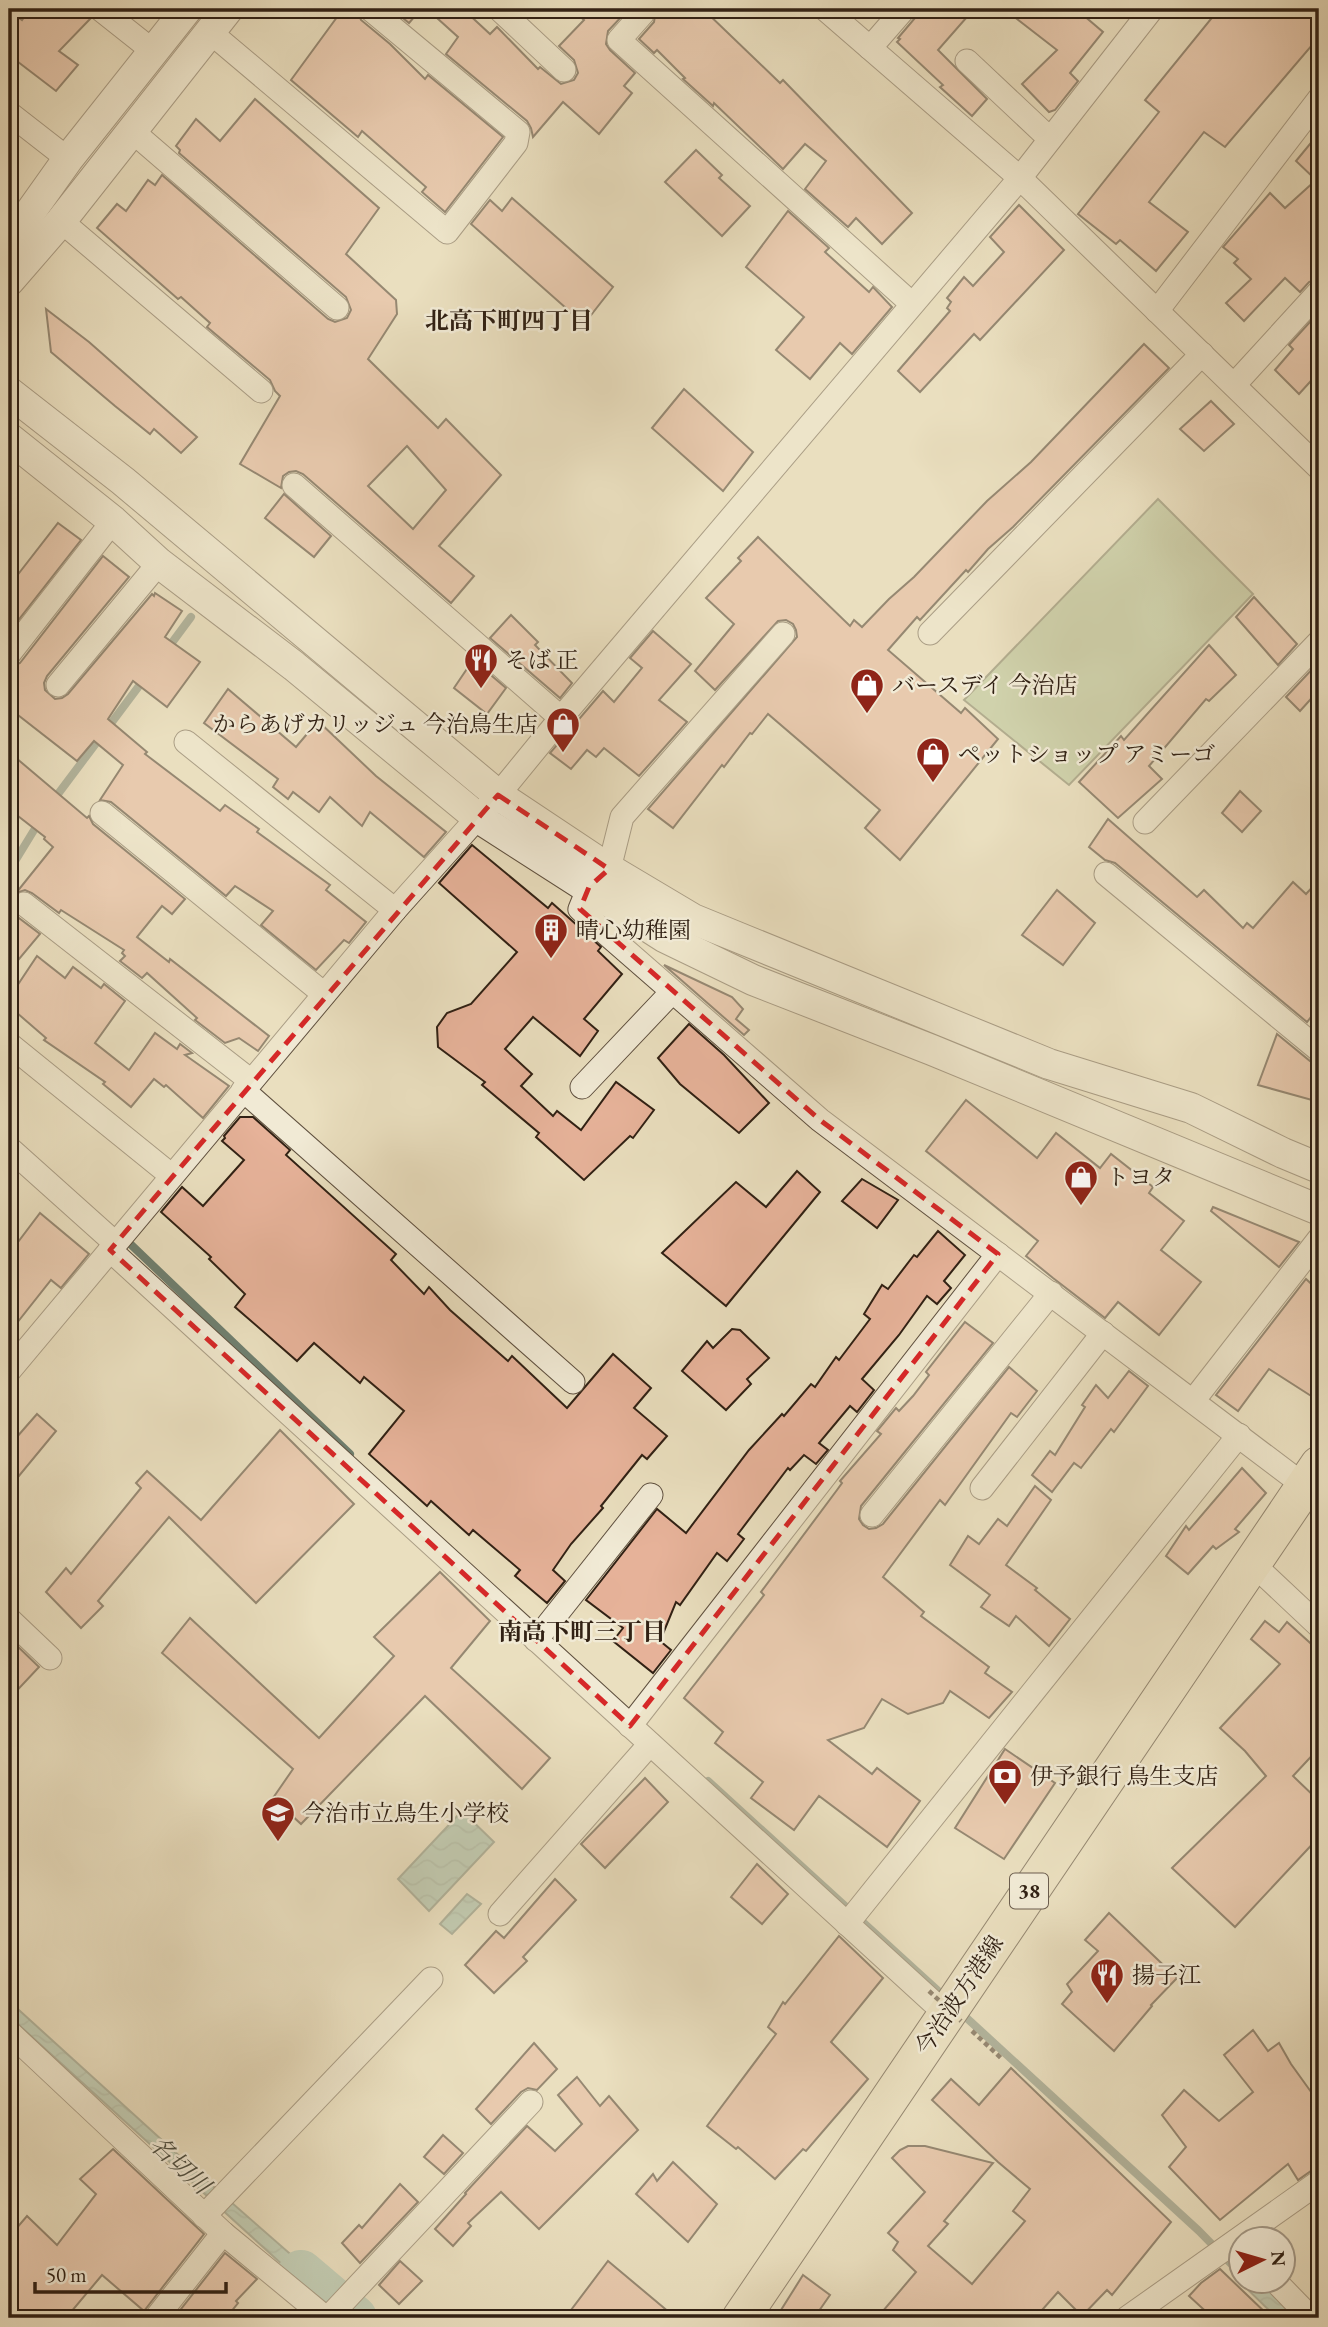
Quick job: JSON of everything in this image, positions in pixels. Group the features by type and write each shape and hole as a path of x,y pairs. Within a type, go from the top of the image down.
{"main road":[{"name":"今治波方港線","path":"741,2318 938,2003 1252,1563 1315,1483"}],"street":[{"path":"100,9 153,51"},
{"path":"9,242 68,159 187,9"},
{"path":"9,281 61,222 229,9"},
{"path":"210,32 447,232 516,143 518,132 370,9"},
{"path":"499,9 564,70"},
{"path":"638,9 643,13 619,40 912,304"},
{"path":"825,9 1020,178 1319,468"},
{"path":"870,48 904,9"},
{"path":"9,1371 395,910 498,795 1020,178 1152,9"},
{"path":"967,61 1050,139"},
{"path":"1157,311 1319,99"},
{"path":"9,113 68,159"},
{"path":"132,131 337,308"},
{"path":"61,222 261,391"},
{"path":"1234,385 1319,292"},
{"path":"930,633 1202,354"},
{"path":"9,392 145,498 599,878 664,937 753,980 932,1050 1319,1210"},
{"path":"9,438 113,521 159,563 294,667 477,817 599,878 693,919 1049,1064 1191,1108 1319,1168"},
{"path":"294,485 561,718"},
{"path":"9,654 113,521"},
{"path":"58,685 159,563"},
{"path":"783,634 622,817 599,878 580,909 820,1120 1239,1435 1315,1483"},
{"path":"1145,821 1319,642"},
{"path":"186,742 395,910"},
{"path":"103,813 324,994"},
{"path":"1106,874 1319,1050"},
{"path":"24,904 247,1086 573,1382"},
{"path":"582,1087 672,992"},
{"path":"9,1044 172,1176"},
{"path":"12,1159 112,1246 536,1640 847,1924 938,2003"},
{"path":"1193,1401 1319,1239"},
{"path":"630,1726 998,1254"},
{"path":"872,1515 1051,1293"},
{"path":"982,1488 1103,1333"},
{"path":"847,1924 1239,1435"},
{"path":"536,1640 651,1495"},
{"path":"1252,1563 1319,1626"},
{"path":"9,1619 50,1658"},
{"path":"500,1914 650,1744"},
{"path":"204,2216 431,1979"},
{"path":"9,2032 204,2216 327,2318 531,2102"},
{"path":"1261,2226 1319,2182"},
{"path":"156,2318 223,2233"},
{"path":"1126,2318 1226,2251"},
{"path":"1290,2296 1311,2318"}],"path":[{"path":"938,2003 1001,2058"}],"highlighted area":[{"path":"498,795 609,869 589,887 580,909 820,1120 998,1254 630,1726 110,1250"}],"shaded area":[{"path":"1158,499 1253,594 1069,785 964,700"}],"water":[{"path":"462,1811 494,1842 429,1911 398,1879"},
{"path":"467,1894 481,1904 452,1934 440,1924"},
{"path":"9,2001 337,2295 329,2307 9,2016"},
{"path":"1254,2296 1279,2296 1302,2318 1277,2318"}],"building":[{"path":"30,9 78,9 90,19 59,51 78,65 56,91 9,55 9,11 22,20"},
{"path":"343,9 356,9 361,20 425,79 428,75 503,137 445,212 422,192 426,187 362,131 358,137 291,80"},
{"path":"392,9 421,9 409,23"},
{"path":"427,9 463,9 490,34 497,27 538,69 540,67 561,84 574,80 578,73 574,60 559,46 584,20 572,9 624,9 625,13 608,31 606,44 635,73 624,86 632,93 599,134 563,102 533,137 527,121 446,54 458,37"},
{"path":"656,9 703,9 780,83 783,80 912,213 882,244 856,218 848,227 805,189 826,161 805,144 783,169 714,103 713,106 683,79 685,78 657,50 654,53 639,39 654,22"},
{"path":"918,9 974,9 938,50 987,99 972,116 897,42 915,18"},
{"path":"1004,9 1076,9 1103,32 1070,73 1078,81 1055,110 1049,112 1022,84 1057,50"},
{"path":"1219,9 1319,9 1319,37 1225,147 1204,132 1149,202 1188,232 1156,271 1120,240 1116,244 1078,214 1159,112 1145,100"},
{"path":"255,99 379,208 346,254 396,300 397,314 368,359 438,428 446,419 501,475 439,546 474,576 451,603 303,474 289,472 283,476 281,488 240,464 280,396 270,380 207,327 210,323 181,297 178,299 97,228 117,204 126,211 148,180 155,185 162,175 328,319 335,322 347,318 351,310 346,297 179,153 180,150 176,146 196,119 220,141","holes":["407,446 446,490 413,529 368,486"]},
{"path":"1319,133 1319,278 1309,282 1300,292 1285,278 1244,321 1226,303 1251,279 1234,263 1238,259 1223,247 1270,193 1285,208 1316,180 1296,161"},
{"path":"696,150 722,175 719,178 750,206 722,236 665,182"},
{"path":"512,198 613,287 584,324 471,224 490,200 502,211"},
{"path":"1019,205 1064,250 980,340 974,334 920,392 898,371 950,311 947,308 951,302 947,298 964,277 973,286 1004,252 990,237"},
{"path":"788,211 829,248 825,252 869,292 873,287 892,307 852,354 840,343 810,379 776,350 804,317 746,267"},
{"path":"46,309 89,342 197,437 181,453 154,429 150,434 51,352"},
{"path":"1319,312 1319,372 1299,394 1275,370 1293,349 1289,345"},
{"path":"1144,344 1169,368 968,572 966,570 920,620 917,617 888,650 961,713 965,708 998,739 900,860 865,828 880,810 768,714 724,767 722,765 673,828 648,809 797,637 793,624 786,620 778,621 715,690 695,671 734,624 706,598 741,561 738,558 758,537 850,626 854,620 862,627 987,501 1031,462"},
{"path":"684,389 753,452 723,491 652,428"},
{"path":"1211,401 1234,424 1204,451 1180,429"},
{"path":"284,494 331,536 314,557 265,518"},
{"path":"58,523 81,540 9,632 9,586"},
{"path":"103,556 129,577 47,676 45,690 55,699 68,694 152,594 154,596 155,593 182,611 165,637 200,662 167,707 133,681 108,719 147,752 145,754 220,811 225,805 259,829 257,832 330,885 326,890 366,922 349,943 344,940 316,970 261,925 273,911 235,886 226,896 111,802 100,800 123,765 94,741 77,761 9,708 9,668 20,663"},
{"path":"1254,597 1297,644 1278,665 1236,617"},
{"path":"511,615 538,642 535,645 572,683 560,698 490,638"},
{"path":"653,631 691,664 659,700 687,722 639,776 604,748 596,757 587,750 571,769 550,753 603,691 614,702 642,668 630,658"},
{"path":"1209,645 1236,675 1209,701 1206,699 1149,766 1162,779 1118,818 1079,782 1121,736 1124,740"},
{"path":"473,660 506,688 487,714 454,688"},
{"path":"1316,665 1319,669 1319,690 1300,711 1286,697"},
{"path":"228,689 296,747 318,721 376,776 446,832 424,857 370,812 362,826 330,797 319,812 293,792 288,799 273,787 278,779 204,723"},
{"path":"9,752 87,818 89,816 93,824 185,899 172,914 162,906 137,937 169,962 170,959 269,1036 258,1051 239,1038 225,1043 195,1020 197,1018 147,973 142,978 120,961 125,956 122,953 124,950 61,910 59,913 32,893 25,890 16,893 53,847 45,837 9,809"},
{"path":"1240,791 1261,811 1242,832 1222,813"},
{"path":"1108,819 1197,897 1204,890 1243,928 1247,923 1253,928 1293,882 1306,894 1319,880 1319,1007 1307,1022 1115,863 1105,860 1089,847"},
{"path":"472,845 548,908 552,903 601,947 598,951 622,974 584,1019 598,1031 580,1056 533,1017 505,1049 532,1074 521,1086 553,1116 557,1111 581,1130 616,1082 654,1110 633,1138 630,1136 584,1180 536,1137 539,1133 482,1085 485,1082 438,1047 437,1027 447,1013 471,1004 517,952 439,883"},
{"path":"1057,890 1095,923 1063,965 1022,935"},
{"path":"11,899 11,909 15,915 40,934 9,971 9,902"},
{"path":"37,956 65,978 73,967 101,988 104,984 125,1001 95,1043 129,1070 155,1033 177,1049 180,1044 192,1053 185,1055 229,1086 203,1118 166,1085 164,1087 154,1079 131,1107 103,1084 105,1082 44,1040 46,1038 9,1006 9,998"},
{"path":"664,965 732,997 743,1009 736,1019 749,1030 744,1035"},
{"path":"689,1024 724,1055 769,1103 739,1133 680,1084 658,1058"},
{"path":"1277,1034 1310,1061 1319,1064 1319,1102 1258,1085"},
{"name":"トヨタ","path":"966,1100 1037,1158 1056,1133 1100,1168 1111,1154 1153,1187 1149,1193 1184,1221 1161,1250 1201,1282 1159,1335 1118,1302 1105,1318 1053,1278 1026,1256 1038,1241 926,1151"},
{"path":"240,1117 253,1117 290,1150 286,1155 396,1254 391,1260 424,1294 429,1287 450,1310 508,1361 512,1356 567,1408 613,1354 651,1388 634,1408 667,1436 647,1459 642,1455 601,1506 603,1508 571,1544 553,1570 565,1581 547,1603 515,1576 520,1570 473,1530 469,1535 431,1501 427,1506 369,1454 404,1411 364,1377 360,1383 314,1343 297,1361 235,1307 245,1294 209,1259 211,1257 161,1212 182,1187 203,1206 244,1160 222,1141"},
{"path":"797,1171 820,1192 726,1306 662,1253 736,1182 766,1207"},
{"path":"862,1179 898,1200 877,1228 842,1201"},
{"path":"1213,1207 1299,1242 1279,1267 1211,1211"},
{"path":"40,1213 89,1254 61,1288 51,1280 9,1333 9,1254"},
{"path":"938,1231 965,1255 944,1281 951,1288 937,1304 927,1296 862,1379 874,1390 857,1412 850,1406 819,1443 828,1450 816,1464 804,1455 790,1470 788,1468 738,1534 744,1539 727,1561 717,1553 680,1605 676,1602 660,1641 671,1650 653,1673 613,1641 623,1628 586,1600 657,1509 686,1533 749,1450 782,1414 784,1416 811,1384 815,1387 836,1357 839,1360 870,1319 864,1314 882,1285 888,1289 914,1255 917,1257"},
{"path":"1306,1279 1319,1291 1319,1401 1269,1369 1238,1411 1216,1395"},
{"path":"965,1322 993,1343 861,1506 859,1519 869,1529 883,1524 1009,1367 1037,1391 1017,1417 1011,1413 945,1505 940,1500 883,1577 924,1612 921,1616 989,1667 985,1673 1012,1692 989,1718 950,1691 943,1703 908,1714 882,1699 864,1728 828,1740 872,1774 877,1768 920,1801 887,1847 819,1796 794,1830 751,1798 763,1782 715,1743 723,1732 684,1698 764,1595 761,1592 842,1483 840,1481 881,1434 877,1431 896,1408 899,1411 913,1396 929,1375 926,1372"},
{"path":"732,1329 740,1330 769,1358 747,1379 751,1384 726,1410 682,1371 707,1341 713,1348"},
{"path":"1129,1371 1148,1386 1114,1432 1111,1429 1081,1468 1074,1463 1052,1492 1032,1475 1050,1451 1055,1455 1096,1385 1108,1398"},
{"path":"37,1414 56,1431 9,1488 9,1446"},
{"path":"280,1430 354,1504 256,1603 169,1517 98,1601 103,1606 81,1628 46,1592 66,1568 71,1574 141,1488 136,1483 147,1471 201,1520"},
{"path":"1242,1468 1266,1493 1235,1529 1239,1532 1216,1549 1213,1546 1188,1574 1166,1556 1186,1526 1189,1530"},
{"path":"1035,1486 1051,1500 1006,1565 1037,1588 1035,1590 1070,1619 1049,1646 1016,1616 1009,1626 981,1607 990,1595 950,1565 968,1536 979,1544 998,1519 1007,1526"},
{"path":"440,1572 490,1621 451,1668 550,1758 522,1789 425,1696 301,1824 273,1798 293,1769 162,1653 190,1618 319,1738 394,1656 374,1637"},
{"path":"1265,1621 1279,1632 1287,1622 1319,1651 1319,1748 1293,1776 1319,1801 1319,1837 1235,1927 1172,1868 1266,1776 1245,1751 1220,1728 1280,1664 1251,1639"},
{"path":"9,1638 39,1667 9,1699"},
{"name":"伊予銀行 鳥生支店","path":"1005,1749 1055,1783 1004,1859 955,1828"},
{"path":"645,1778 668,1802 605,1868 581,1844"},
{"path":"757,1864 788,1894 762,1924 731,1897"},
{"path":"555,1879 576,1900 523,1957 527,1961 494,1993 465,1965 496,1931 504,1938"},
{"path":"1109,1913 1177,1978 1114,2051 1062,2004 1072,1992 1067,1984 1098,1951 1085,1940"},
{"path":"839,1936 883,1978 831,2042 868,2079 806,2151 803,2149 775,2179 738,2147 736,2149 707,2126 776,2034 768,2027 783,2002 785,2004"},
{"path":"1253,2030 1268,2051 1279,2043 1319,2103 1319,2168 1298,2180 1288,2164 1220,2220 1169,2167 1186,2147 1162,2115 1184,2090 1219,2121 1253,2092 1224,2055"},
{"path":"534,2043 557,2069 537,2090 528,2088 521,2092 491,2124 476,2109"},
{"path":"1011,2068 1171,2222 1112,2295 1107,2290 1082,2316 1058,2292 1035,2318 877,2318 916,2272 893,2250 898,2242 888,2233 925,2192 892,2158 900,2150 908,2146 925,2146 993,2163 944,2221 948,2224 928,2246 972,2284 1025,2221 1013,2211 1030,2189 932,2100 951,2079 979,2105"},
{"path":"577,2077 600,2106 609,2096 638,2130 539,2229 501,2192 468,2223 471,2226 453,2246 435,2229 527,2126 555,2151 582,2124 558,2095"},
{"path":"443,2135 463,2153 444,2174 424,2157"},
{"path":"113,2149 204,2234 144,2311 102,2275 66,2318 9,2318 9,2237 27,2216 57,2245 96,2194 80,2179"},
{"path":"673,2162 717,2204 688,2242 636,2194 653,2174 657,2181"},
{"path":"400,2184 418,2202 360,2263 342,2243 359,2225 362,2228"},
{"path":"225,2253 257,2279 236,2301 238,2303 226,2318 174,2318"},
{"path":"400,2261 422,2281 399,2304 379,2285"},
{"path":"608,2261 676,2318 565,2318"},
{"path":"1220,2269 1226,2275 1226,2296 1248,2296 1271,2318 1213,2318 1189,2296"},
{"path":"803,2275 830,2295 814,2318 776,2318"}],"waterway":[{"path":"168,648 191,617"},
{"path":"52,802 145,678"},
{"path":"9,871 39,822"},
{"path":"124,1238 350,1454"},
{"path":"708,1781 947,1999"},
{"path":"959,2011 1226,2259"},
{"name":"名切川","path":"301,2273 354,2318"}],"place":[{"name":"そば 正","path":"481,690"},
{"name":"バースデイ 今治店","path":"867,715"},
{"name":"からあげカリッジュ 今治鳥生店","path":"563,754"},
{"name":"ペットショップ アミーゴ","path":"933,784"},
{"name":"晴心幼稚園","path":"551,960"},
{"name":"トヨタ","path":"1081,1207"},
{"name":"伊予銀行 鳥生支店","path":"1005,1806"},
{"name":"今治市立鳥生小学校","path":"278,1843"},
{"name":"揚子江","path":"1107,2005"}],"district":[{"name":"北高下町四丁目","path":"509,321"},
{"name":"南高下町三丁目","path":"582,1632"}]}
